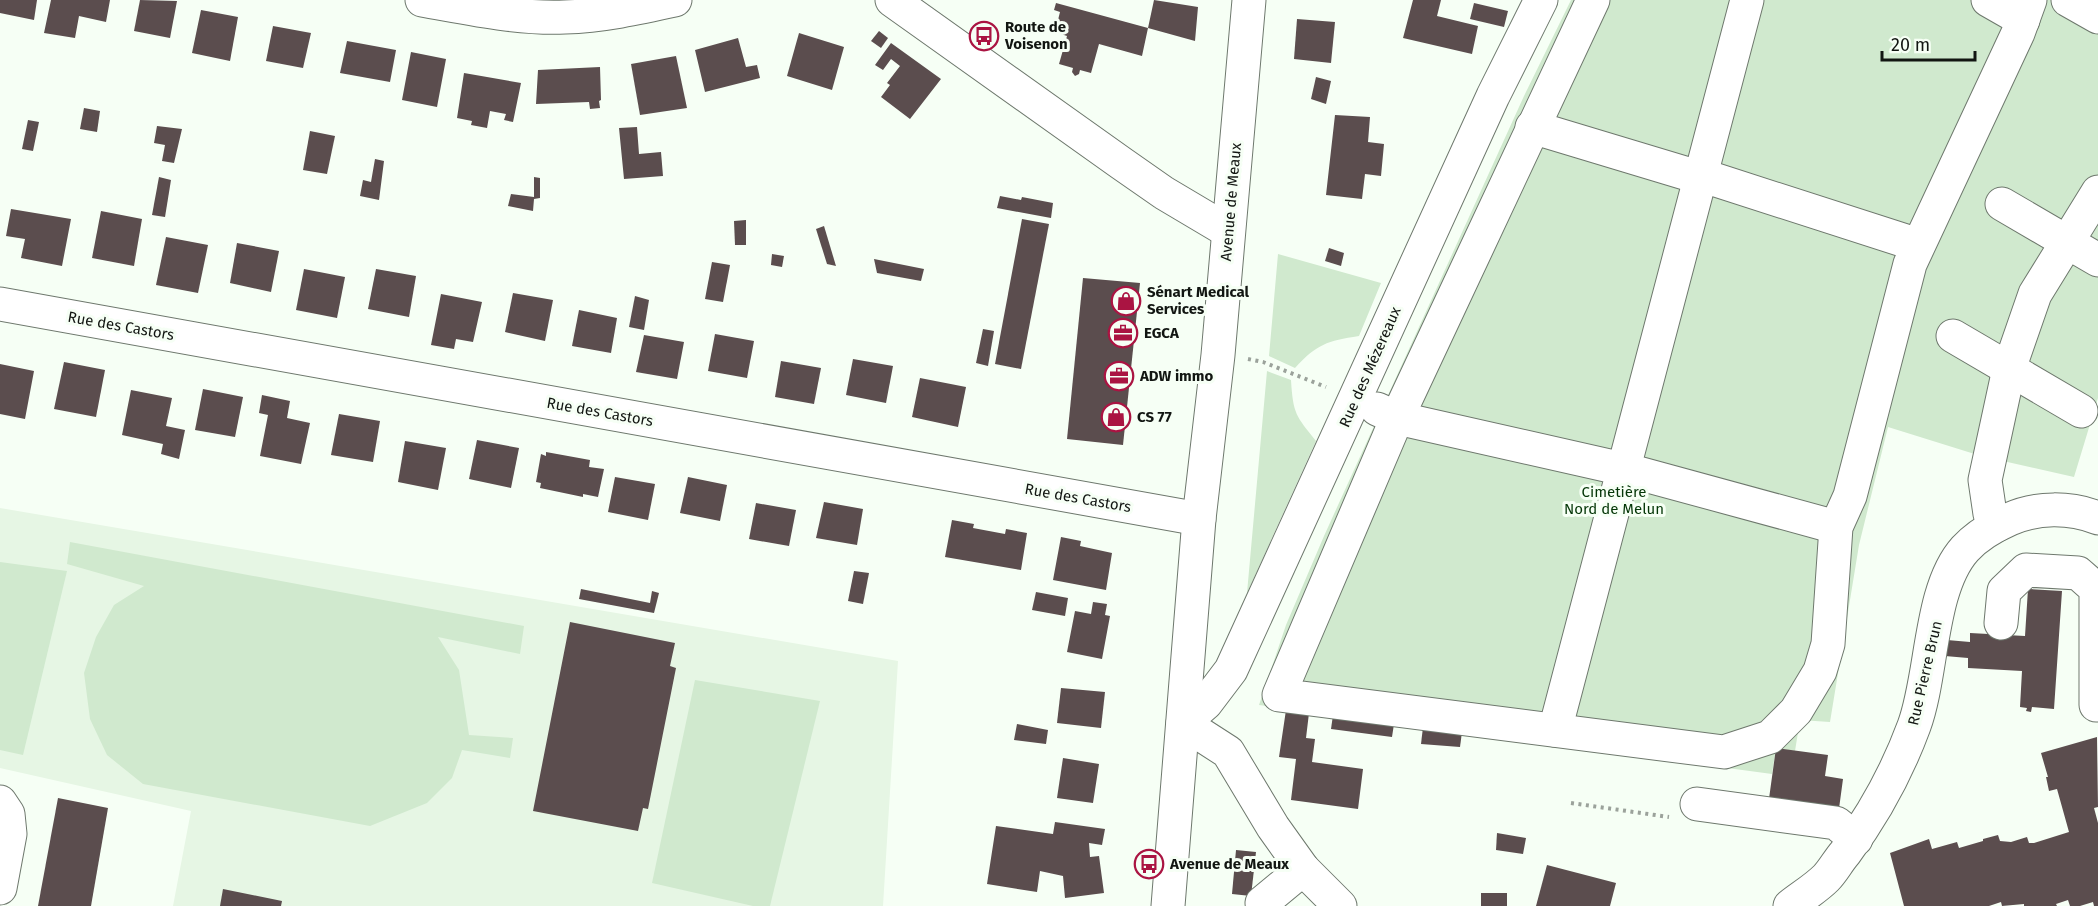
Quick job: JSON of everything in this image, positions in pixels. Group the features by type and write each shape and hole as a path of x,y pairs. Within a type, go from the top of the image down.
{"street":[{"path":"422,0 519,15 563,17 590,15 675,0"},
{"path":"892,0 1164,193 1228,231"},
{"name":"Avenue de Meaux","path":"1168,906 1199,519 1218,355 1249,0"},
{"name":"Rue des Mézereaux","path":"1183,723 1206,703 1231,670 1493,96 1541,0"},
{"path":"1593,0 1397,418 1279,696 1724,752 1770,737 1796,711 1820,671 1828,644 1836,527 1850,496 1910,264 2026,10 1988,0"},
{"path":"1555,730 1747,0"},
{"path":"2068,0 2098,17"},
{"path":"1532,127 1701,176 1918,245"},
{"path":"1997,525 1990,514 1985,480 2009,369 2035,294 2098,192"},
{"path":"2002,204 2098,260"},
{"name":"Rue des Castors","path":"0,304 1199,519"},
{"path":"1953,336 2081,411"},
{"path":"1355,400 1397,418 1623,469 1836,527"},
{"name":"Rue Pierre Brun","path":"1790,906 1826,879 1871,817 1893,777 1915,725 1943,591 1953,566 1965,549 1997,525 2018,515 2046,510 2071,509 2098,518"},
{"path":"2001,623 2004,591 2026,570 2078,573 2096,589 2096,705 2098,705"},
{"path":"1183,723 1228,752 1273,827 1303,869 1340,906"},
{"path":"0,802 8,814 10,834 0,888"},
{"path":"1697,804 1836,823 1856,838"},
{"path":"1262,903 1303,869"}],"path":[{"path":"1218,355 1263,362 1355,400"}],"shaded area":[{"path":"0,508 898,661 883,906 173,906 191,811 0,768"}],"green space":[{"name":"Cimetière Nord de Melun","path":"1571,0 2098,0 2098,398 2074,477 1981,456 1888,427 1859,545 1830,722 1800,720 1795,751 1776,748 1772,774 1259,705 1286,625 1324,536 1524,96"},
{"path":"1278,254 1381,283 1359,336 1323,345 1295,368 1269,356"},
{"path":"1267,371 1291,380 1297,414 1316,441 1247,593"},
{"path":"70,542 524,626 520,654 438,637 459,670 469,735 513,738 510,758 462,750 452,778 427,803 370,826 143,784 107,755 90,719 84,673 96,637 114,605 144,586 67,564"},
{"path":"0,562 67,571 23,755 0,750"},
{"path":"695,680 820,701 770,906 753,906 652,883"}],"building":[{"path":"0,0 37,0 34,20 0,13"},
{"path":"51,0 110,0 106,22 79,16 75,38 44,33"},
{"path":"140,0 177,1 170,38 134,31"},
{"path":"1154,0 1198,7 1195,41 1148,28"},
{"path":"1413,0 1441,0 1437,16 1478,26 1472,54 1403,38"},
{"path":"1056,3 1148,28 1142,56 1099,44 1091,73 1080,70 1075,76 1072,72 1073,68 1059,64 1067,36 1055,32 1060,12 1054,10"},
{"path":"1474,3 1508,11 1504,27 1470,19"},
{"path":"201,10 238,17 230,61 192,53"},
{"path":"1297,19 1335,22 1331,63 1294,59"},
{"path":"273,26 311,33 303,68 266,61"},
{"path":"879,31 888,38 881,48 871,41"},
{"path":"799,33 844,47 832,90 787,76"},
{"path":"738,38 746,67 757,65 760,78 705,92 695,50"},
{"path":"347,41 396,50 390,82 340,73"},
{"path":"891,43 941,79 910,119 881,97 890,85 887,83 900,66 891,59 883,70 875,65"},
{"path":"411,52 446,59 437,107 402,100"},
{"path":"676,56 687,108 640,115 631,64"},
{"path":"600,67 600,108 590,109 589,102 536,104 538,70"},
{"path":"464,73 521,83 513,122 504,120 506,114 490,111 487,128 471,125 472,121 457,118"},
{"path":"1316,77 1331,81 1326,104 1311,99"},
{"path":"84,108 100,111 97,132 80,129"},
{"path":"1335,115 1370,117 1368,142 1384,144 1381,176 1365,174 1362,199 1326,195"},
{"path":"28,120 39,122 33,151 22,149"},
{"path":"157,126 182,129 174,163 162,161 165,145 154,143"},
{"path":"637,127 639,154 661,152 663,176 624,179 619,128"},
{"path":"310,131 335,136 327,174 303,170"},
{"path":"375,159 384,161 379,200 360,196 363,180 371,182"},
{"path":"159,177 171,180 165,217 152,215"},
{"path":"534,177 540,178 540,198 534,199 533,211 508,206 511,194 534,197"},
{"path":"1000,196 1021,200 1022,197 1053,203 1051,218 997,208"},
{"path":"11,209 71,219 62,266 21,258 25,239 6,236"},
{"path":"101,211 142,219 134,266 92,258"},
{"path":"1022,219 1049,224 1021,369 995,364"},
{"path":"746,220 746,245 735,245 734,221"},
{"path":"824,226 836,266 827,264 816,229"},
{"path":"166,237 208,245 198,293 156,285"},
{"path":"237,243 279,251 271,292 230,283"},
{"path":"1329,248 1344,253 1341,266 1325,261"},
{"path":"772,254 784,256 782,267 771,265"},
{"path":"874,259 924,269 921,281 877,273"},
{"path":"712,262 730,265 723,302 705,299"},
{"path":"304,269 345,277 337,318 296,310"},
{"path":"376,269 416,276 409,317 368,309"},
{"path":"1083,278 1140,283 1123,445 1067,439"},
{"path":"513,293 553,300 545,341 505,332"},
{"path":"441,294 482,302 473,342 456,339 454,349 431,345"},
{"path":"635,296 649,300 644,330 629,327"},
{"path":"579,310 617,318 611,353 572,346"},
{"path":"983,329 994,331 988,366 976,363"},
{"path":"715,334 754,341 747,378 708,371"},
{"path":"644,335 684,342 677,379 636,372"},
{"path":"853,359 893,366 886,403 846,395"},
{"path":"781,361 821,368 814,404 775,397"},
{"path":"64,362 105,370 96,417 54,409"},
{"path":"0,364 34,371 25,419 0,414"},
{"path":"920,378 966,387 958,427 912,417"},
{"path":"203,389 243,397 235,437 195,430"},
{"path":"131,390 172,398 166,426 185,430 179,459 161,454 163,444 122,435"},
{"path":"262,395 290,401 287,418 310,423 301,464 260,456 268,415 259,413"},
{"path":"339,414 380,421 373,462 331,455"},
{"path":"477,440 519,448 511,488 469,479"},
{"path":"405,441 446,448 438,490 398,482"},
{"path":"546,452 590,460 589,467 604,469 598,497 583,494 583,497 540,488 541,483 536,482 541,454 546,456"},
{"path":"615,477 655,484 648,520 608,512"},
{"path":"688,477 727,485 720,521 680,513"},
{"path":"824,502 863,509 857,545 816,538"},
{"path":"756,503 796,510 789,546 749,539"},
{"path":"952,520 974,524 973,528 1005,534 1006,529 1027,533 1021,570 945,557"},
{"path":"1061,537 1081,541 1080,546 1112,553 1106,590 1053,580"},
{"path":"854,571 869,573 863,604 848,601"},
{"path":"581,589 650,603 652,591 659,593 654,613 579,599"},
{"path":"2028,589 2062,591 2054,709 2032,707 2031,712 2026,711 2027,708 2020,707 2022,671 1968,668 1968,658 1945,656 1947,640 1970,642 1970,633 2025,636"},
{"path":"1036,592 1068,598 1065,616 1032,610"},
{"path":"1093,602 1107,604 1105,615 1110,616 1102,659 1067,652 1075,611 1091,614"},
{"path":"570,622 675,643 670,666 676,668 648,809 643,808 638,831 533,811"},
{"path":"1061,688 1105,692 1101,728 1057,723"},
{"path":"1286,710 1309,713 1306,738 1315,739 1312,762 1363,769 1358,809 1291,800 1296,759 1279,757"},
{"path":"1333,715 1394,724 1392,737 1331,729"},
{"path":"1017,724 1048,730 1046,744 1014,740"},
{"path":"1423,727 1462,732 1460,747 1421,744"},
{"path":"2097,737 2098,807 2094,808 2098,823 2098,906 2094,906 2093,902 2070,906 2068,900 2056,904 2057,906 2024,906 2024,904 2002,906 2001,902 1989,906 1904,906 1890,853 1929,839 1932,849 1957,842 1959,848 1998,835 2000,841 2011,842 2027,837 2029,843 2034,843 2069,832 2057,789 2049,791 2046,777 2048,777 2041,753"},
{"path":"1776,748 1828,755 1825,776 1843,779 1838,816 1768,806"},
{"path":"1063,758 1099,764 1093,803 1057,798"},
{"path":"58,798 108,808 91,906 38,906"},
{"path":"1055,822 1105,829 1102,845 1089,843 1090,857 1099,856 1104,893 1065,898 1063,876 1040,871 1037,892 987,884 996,826 1053,834"},
{"path":"1497,833 1526,838 1523,854 1496,850"},
{"path":"1236,850 1256,852 1251,896 1232,894"},
{"path":"1547,865 1616,883 1610,906 1536,906"},
{"path":"223,889 282,901 281,906 220,906"},
{"path":"1481,893 1507,893 1507,906 1481,906"}],"place":[{"name":"Route de Voisenon","path":"984,36"},
{"name":"Sénart Medical Services","path":"1126,301"},
{"name":"EGCA","path":"1123,333"},
{"name":"ADW immo","path":"1119,376"},
{"name":"CS 77","path":"1116,417"},
{"name":"Avenue de Meaux","path":"1149,864"}]}
